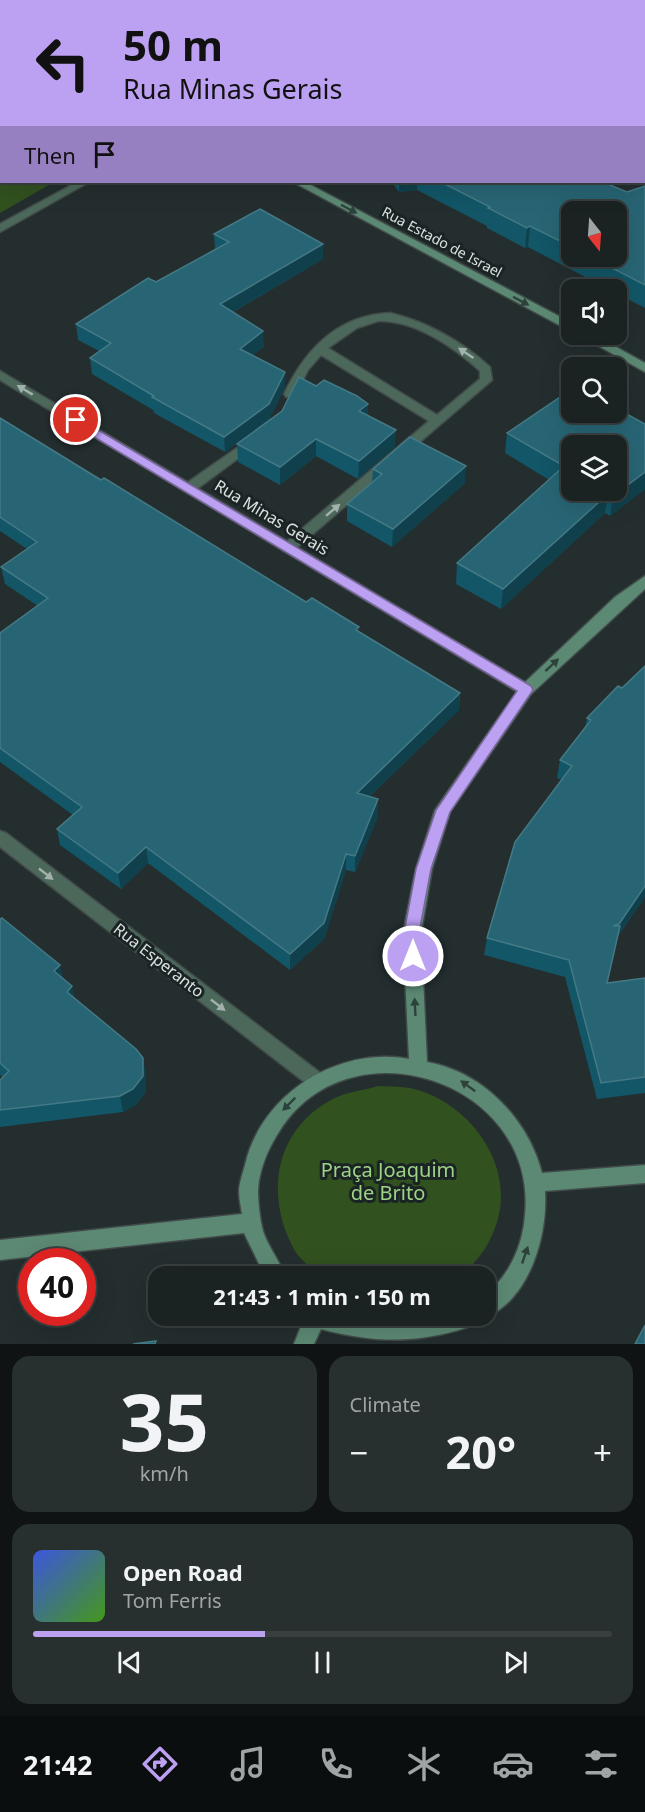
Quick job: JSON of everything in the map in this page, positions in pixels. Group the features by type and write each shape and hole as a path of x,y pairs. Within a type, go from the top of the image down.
{"street":[{"path":"0,229 82,183"},
{"name":"Rua Estado de Israel","path":"299,183 561,322"},
{"path":"285,405 303,368 334,338 360,321 390,317 436,333 477,361 486,370 486,380 288,548"},
{"path":"603,345 645,368"},
{"path":"322,350 438,421"},
{"name":"Rua Minas Gerais","path":"0,375 526,690"},
{"path":"189,488 267,430"},
{"path":"418,1066 411,933 424,869 443,810 526,690 620,601 645,581"},
{"name":"Rua Esperanto","path":"0,838 317,1081"},
{"path":"268,1266 263,1259 250,1223 247,1189 254,1156 268,1126 290,1101 317,1081 349,1068 384,1063 418,1066 460,1080 495,1106 522,1141 536,1183 535,1226 521,1267 496,1298"},
{"path":"536,1183 645,1174"},
{"path":"0,1250 250,1223"},
{"path":"304,1344 311,1326"},
{"path":"340,1326 360,1334 407,1338 456,1326"}],"green space":[{"path":"0,183 52,183 0,213"},
{"name":"Praça Joaquim de Brito","path":"378,1086 414,1089 435,1097 454,1109 471,1124 485,1142 495,1162 500,1184 501,1206 489,1242 471,1266 309,1266 297,1255 286,1231 280,1210 278,1189 280,1168 286,1149 296,1130 310,1114 329,1101"}],"building":[{"path":"443,183 605,183 627,192 645,186 645,285 610,267 627,267 627,201 561,201 561,242 530,226 527,228 488,208 490,207"},
{"path":"260,209 323,244 220,304 263,331 240,349 285,372 269,404 224,437 152,397 154,396 90,358 111,343 76,324 148,278 156,282 229,242 214,234"},
{"path":"299,377 316,386 324,380 357,396 368,404 359,411 396,430 359,461 316,439 280,467 237,444 282,411"},
{"path":"561,396 561,423 627,423 627,414 645,424 645,472 627,486 627,435 561,435 561,464 507,433"},
{"path":"0,418 101,480 104,478 306,602 312,598 359,627 356,630 460,693 357,793 378,799 355,856 346,854 324,923 290,954 146,847 118,873 57,829 82,807 0,748 0,633 48,598 1,567 37,542 0,517"},
{"path":"410,437 466,466 393,529 347,504 382,474 373,469"},
{"path":"561,469 561,501 600,501 503,589 457,563"},
{"path":"645,666 645,886 619,924 613,926 620,926 607,983 645,978 645,1077 601,1083 569,960 487,938 515,842 572,766 560,760 591,720 587,718 618,686 622,688"},
{"path":"2,918 60,965 54,971 72,986 67,992 136,1049 143,1058 143,1076 133,1089 120,1096 0,1110 0,1080 9,1071 0,1063 0,919"},
{"path":"645,1325 645,1344 635,1344"},
{"path":"156,1341 155,1344 133,1344"}],"route":[{"path":"76,420 526,690 443,810 424,869 411,933 413,956"}]}
